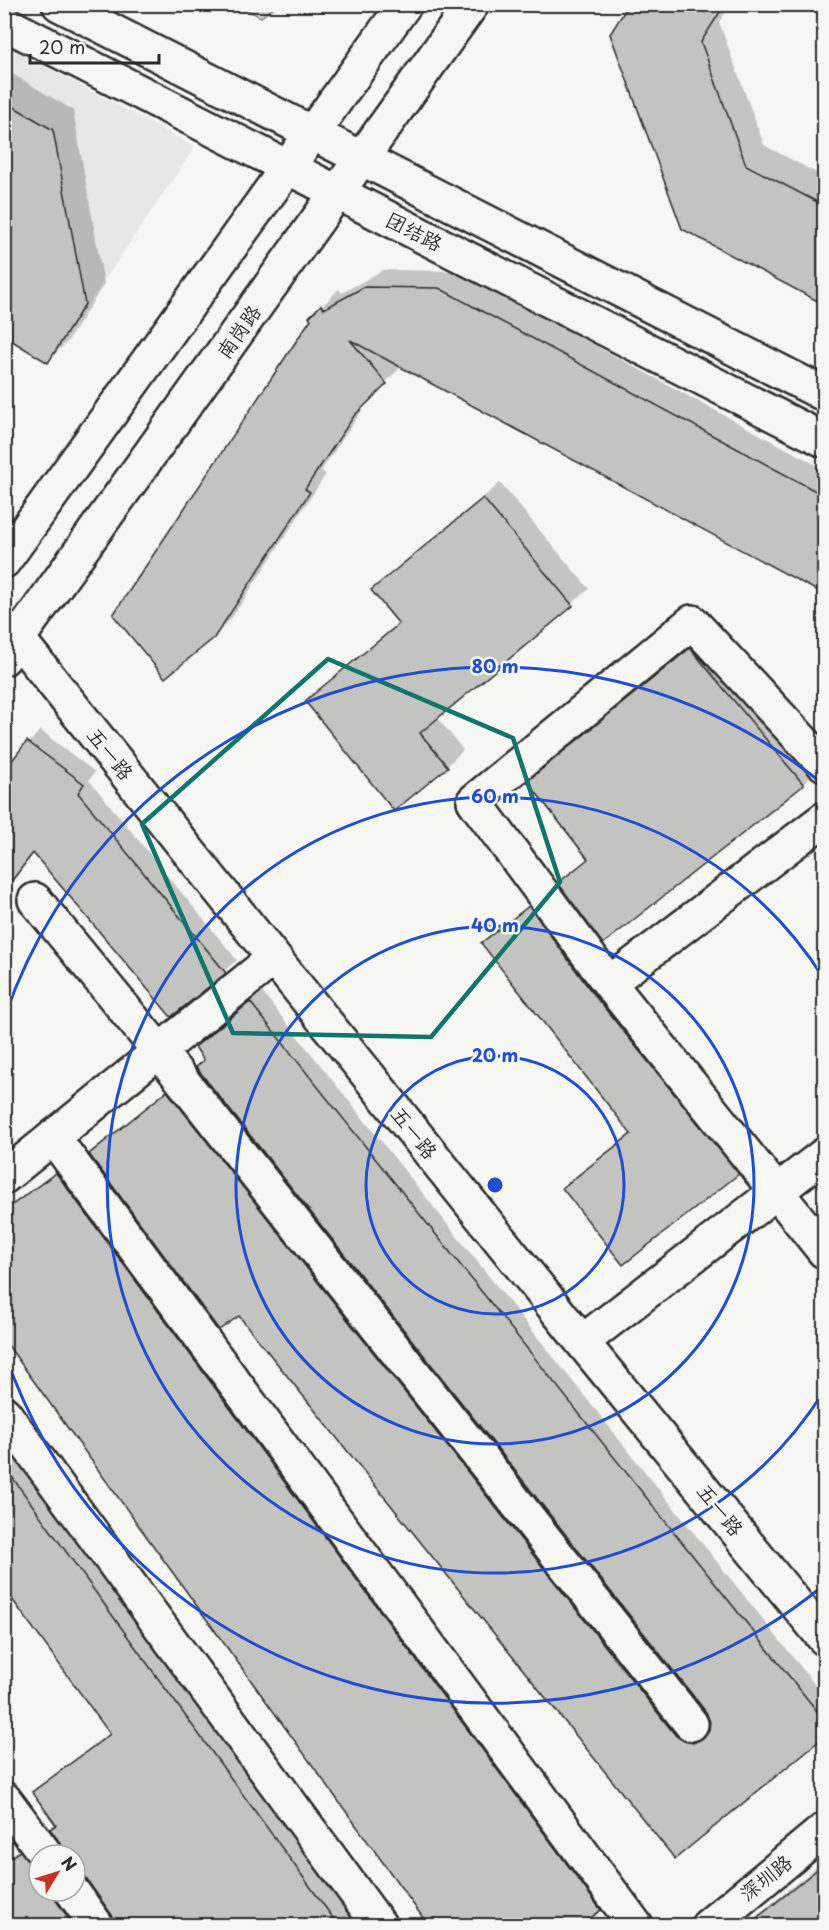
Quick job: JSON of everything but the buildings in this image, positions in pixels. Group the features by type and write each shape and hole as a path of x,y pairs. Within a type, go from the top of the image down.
{"street":[{"path":"59,4 825,394"},
{"path":"4,561 405,4"},
{"name":"南岗路","path":"9,642 338,193 472,4"},
{"name":"团结路","path":"4,23 825,440"},
{"path":"825,764 692,622 474,801 609,983 825,1251"},
{"name":"五一路","path":"9,642 274,958 582,1342 825,1638"},
{"path":"609,983 825,819"},
{"path":"34,900 159,1051 691,1724"},
{"path":"4,1177 274,958"},
{"path":"53,1137 636,1926"},
{"path":"582,1342 825,1155"},
{"path":"4,1413 380,1926"},
{"path":"4,1799 37,1843"},
{"name":"深圳路","path":"708,1926 825,1830"},
{"path":"81,1903 97,1926"}],"highlighted area":[{"path":"328,659 513,738 560,882 431,1037 233,1033 142,824"}],"shaded area":[{"path":"237,5 277,5 261,17"},
{"path":"4,44 195,147 48,363 5,336"}]}
